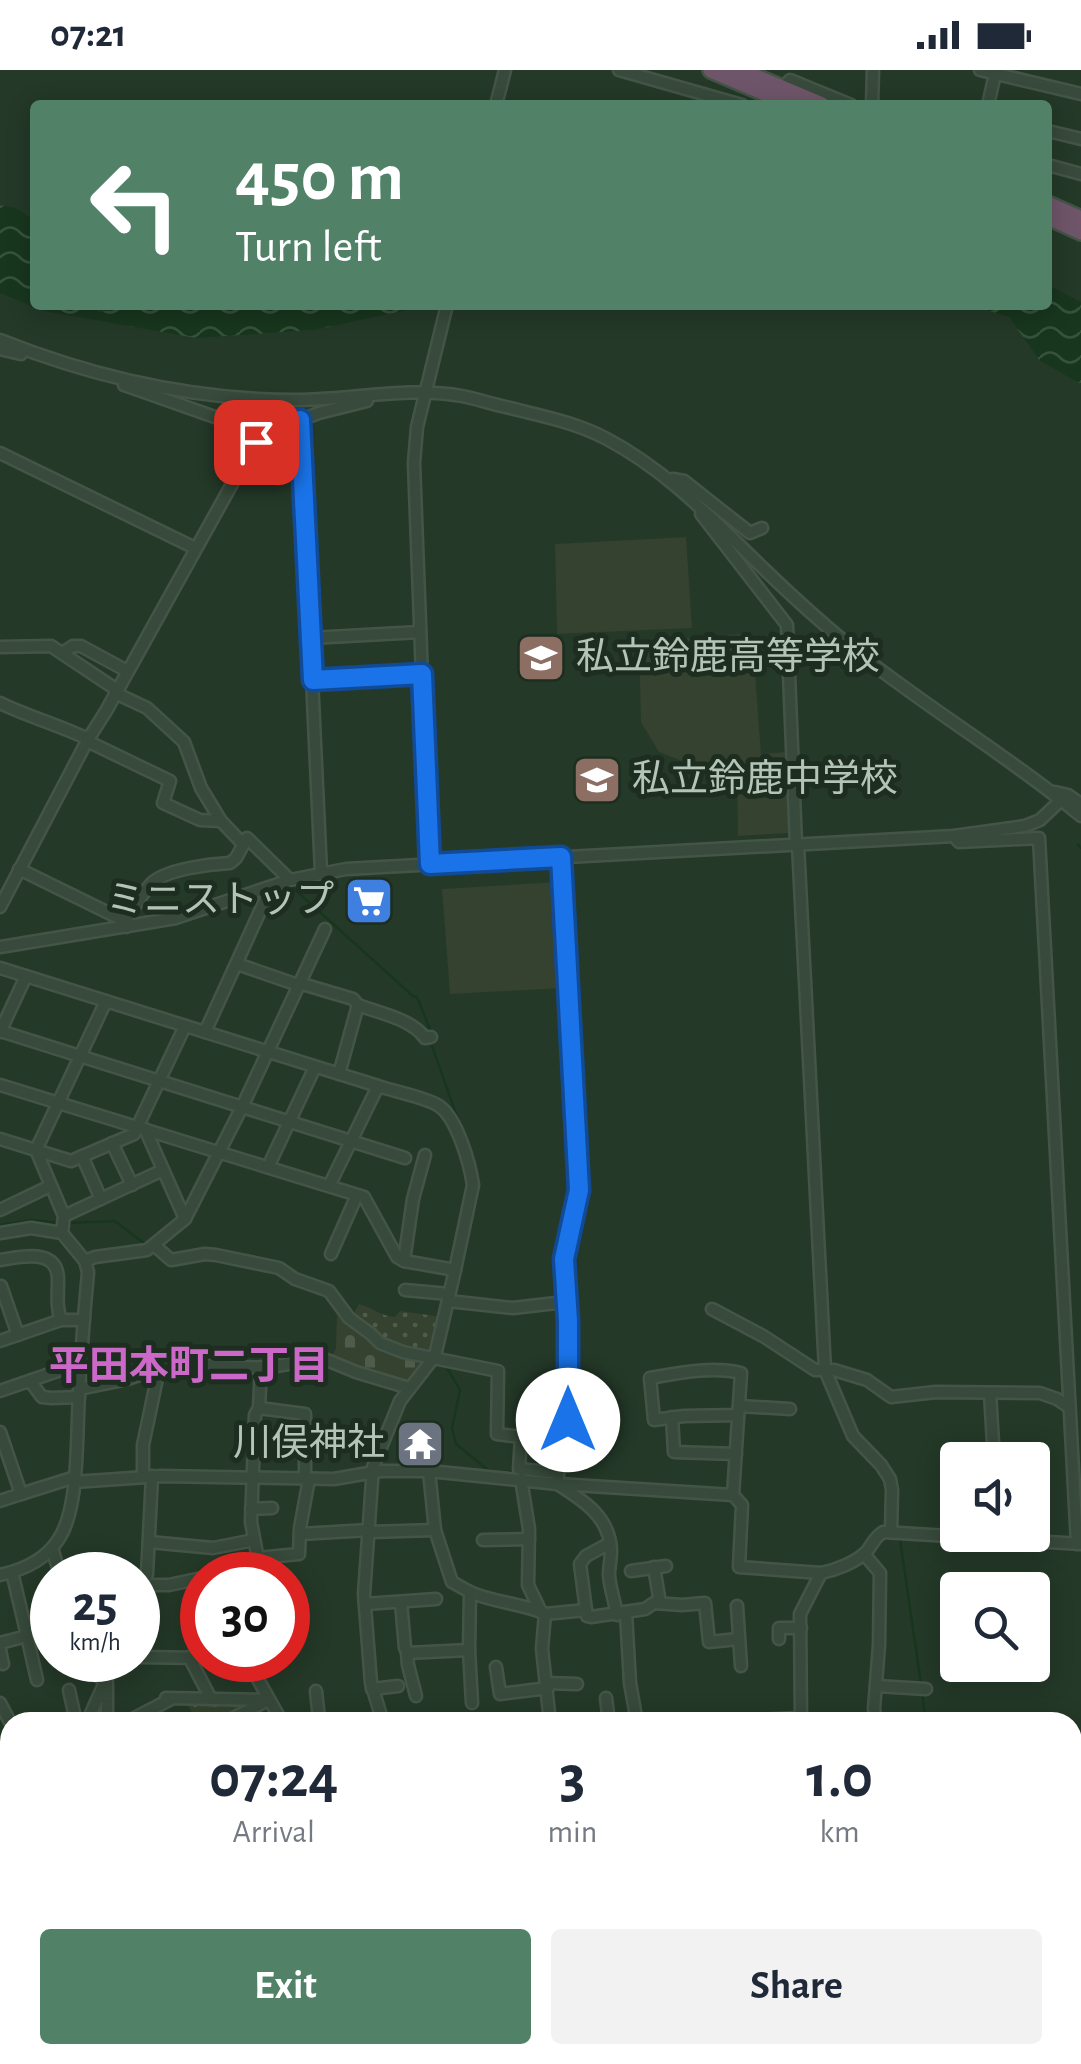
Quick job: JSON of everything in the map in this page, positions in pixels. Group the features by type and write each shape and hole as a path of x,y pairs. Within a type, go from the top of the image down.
{"highway":[{"path":"711,70 781,100"},
{"path":"739,70 810,100"},
{"path":"1052,206 1081,219"},
{"path":"1052,219 1081,232"}],"street":[{"path":"497,100 504,70"},
{"path":"619,70 724,100"},
{"path":"872,100 873,70"},
{"path":"980,70 1081,94"},
{"path":"989,100 994,74"},
{"path":"782,89 790,80 839,100"},
{"path":"1052,133 1081,139"},
{"path":"1052,166 1081,174"},
{"path":"430,864 414,462 417,427 446,310"},
{"path":"0,340 116,378 195,392 278,400 426,392 457,395 574,424 607,439 668,477 862,656 1081,816"},
{"path":"0,349 28,356 36,354"},
{"path":"116,378 121,384 263,434"},
{"path":"0,908 87,740 252,448 263,434 300,420 402,392"},
{"path":"300,420 321,872"},
{"path":"0,453 195,548"},
{"path":"668,477 684,481 750,533 762,528"},
{"path":"691,497 690,501 788,624 825,1370 853,1436 890,1480 892,1503 887,1532"},
{"path":"311,638 420,632"},
{"path":"0,647 51,646 65,650 155,714 184,742 196,776 220,820 290,880"},
{"path":"65,650 81,646 127,671"},
{"path":"313,680 422,674"},
{"path":"0,703 57,724 170,781 164,802 200,820 220,820"},
{"path":"1049,790 1068,794 1081,804"},
{"path":"0,947 194,913 321,872 954,836 1025,826 1040,820 1062,800"},
{"path":"954,836 959,842 1038,838 1079,1544 1050,1541"},
{"path":"125,924 154,882 187,868 230,863 245,840"},
{"path":"558,1478 568,1420 564,1259 579,1185 561,857"},
{"path":"19,869 125,924"},
{"path":"204,1032 237,964 266,889"},
{"path":"85,1261 150,1248 185,1219 324,929"},
{"path":"237,964 354,999 358,1005 409,1024 428,1038"},
{"path":"0,968 438,1105 459,1137 472,1185 437,1359 409,1388 394,1412 373,1467 365,1604 372,1689 379,1712"},
{"path":"26,976 0,1031 405,1158"},
{"path":"30,1649 6,1574 28,1566 52,1548 68,1520 88,1272 64,1225 36,1150 106,1001"},
{"path":"339,1074 358,1005"},
{"path":"44,1172 141,1128 185,1026"},
{"path":"268,1167 315,1066"},
{"path":"0,1085 364,1197 397,1257 404,1262 455,1270"},
{"path":"329,1186 378,1086"},
{"path":"141,1128 185,1219"},
{"path":"0,1139 76,1158 101,1199"},
{"path":"112,1143 132,1185"},
{"path":"404,1262 425,1155"},
{"path":"0,1233 64,1225 101,1199 163,1170"},
{"path":"0,1210 50,1186"},
{"path":"331,1254 356,1195"},
{"path":"150,1248 171,1260 206,1254 279,1268 288,1281 329,1291 349,1318 380,1343 498,1370 497,1434 521,1437 519,1469 558,1478 733,1495 742,1505 739,1567 821,1573 864,1554 876,1536 887,1532 940,1534"},
{"path":"0,1260 41,1256 50,1262 58,1276 56,1298 61,1320"},
{"path":"1,1286 18,1335"},
{"path":"405,1290 513,1308 566,1302"},
{"path":"712,1309 815,1370 834,1370 866,1380 887,1395 1040,1393 1073,1409"},
{"path":"0,1341 61,1320 84,1320"},
{"path":"30,1380 42,1396 79,1393 182,1364 262,1367 322,1358 409,1388"},
{"path":"0,1391 81,1363"},
{"path":"256,1552 252,1476 254,1414 259,1408 262,1367"},
{"path":"148,1552 148,1477 143,1445 159,1370"},
{"path":"733,1495 739,1411 741,1372 692,1372 650,1378 654,1420 739,1411 790,1409"},
{"path":"990,1393 993,1442"},
{"path":"259,1408 305,1414 307,1479 299,1552"},
{"path":"672,1417 674,1452 736,1454"},
{"path":"0,1432 21,1494"},
{"path":"0,1501 74,1480 252,1476 334,1479 380,1471 429,1471 520,1480 558,1478 591,1506 605,1527 610,1543 609,1573 622,1614 636,1712"},
{"path":"429,1471 435,1530 452,1582 481,1597 543,1613 586,1610"},
{"path":"520,1480 529,1539 528,1585 543,1613 542,1650 549,1712"},
{"path":"251,1509 272,1508"},
{"path":"300,1534 435,1530"},
{"path":"484,1540 529,1539"},
{"path":"148,1542 214,1548 254,1540"},
{"path":"610,1543 586,1556 580,1564 587,1616 622,1614 660,1603 705,1603 709,1642 738,1639"},
{"path":"52,1548 53,1552"},
{"path":"864,1554 880,1573 875,1712"},
{"path":"631,1570 660,1566 660,1603"},
{"path":"801,1712 800,1614 821,1573"},
{"path":"470,1592 472,1703"},
{"path":"365,1604 436,1599"},
{"path":"402,1602 405,1648"},
{"path":"737,1606 741,1666"},
{"path":"779,1639 779,1628 801,1628"},
{"path":"3,1664 0,1646 30,1631"},
{"path":"416,1696 407,1653 469,1650"},
{"path":"496,1666 500,1694 577,1684"},
{"path":"203,1682 211,1698"},
{"path":"259,1682 276,1712"},
{"path":"92,1712 107,1683"},
{"path":"107,1683 108,1712"},
{"path":"372,1689 398,1686"},
{"path":"876,1686 922,1689"},
{"path":"69,1690 74,1712"},
{"path":"316,1691 317,1712"},
{"path":"144,1712 169,1698 269,1700"},
{"path":"606,1698 608,1712"},
{"path":"246,1712 269,1700"}],"green space":[{"path":"686,537 692,628 557,634 555,544"},
{"path":"752,633 761,754 785,752 790,833 738,836 737,763 719,768 687,763 659,752 641,722 639,642"},
{"path":"559,882 564,988 450,994 442,889"},
{"path":"359,1304 395,1317 400,1311 442,1317 433,1351 381,1342 351,1318"},
{"path":"337,1315 374,1347 424,1361 408,1383 331,1359 336,1348"},
{"path":"186,1702 247,1703 249,1707 239,1712 192,1712"}],"water":[{"path":"0,205 16,208 30,218 30,305 0,293"},
{"path":"1052,287 1081,302 1081,384 1040,361 1009,317 986,310 1052,310"},
{"path":"408,310 314,330 196,338 44,311"}],"waterway":[{"path":"1078,845 1081,848"},
{"path":"248,849 266,864"},
{"path":"291,886 417,997 431,1032"},
{"path":"430,1040 462,1131"},
{"path":"454,1296 477,1196 472,1158"},
{"path":"0,1225 32,1220 58,1223"},
{"path":"66,1223 115,1221 145,1244"},
{"path":"446,1366 460,1390 452,1428 456,1444 488,1470 520,1474"},
{"path":"1046,1390 1065,1397"},
{"path":"887,1536 900,1539 921,1684"},
{"path":"1050,1547 1081,1549"},
{"path":"621,1620 630,1712"},
{"path":"922,1692 925,1712"}],"place":[{"name":"私立鈴鹿高等学校","path":"541,658"},
{"name":"私立鈴鹿中学校","path":"597,780"},
{"name":"ミニストップ","path":"369,901"},
{"name":"川俣神社","path":"420,1444"}],"district":[{"name":"平田本町二丁目","path":"189,1367"}],"route":[{"path":"256,442 263,434 300,420 313,680 422,674 430,864 561,857 579,1190 564,1259 568,1420"}]}
